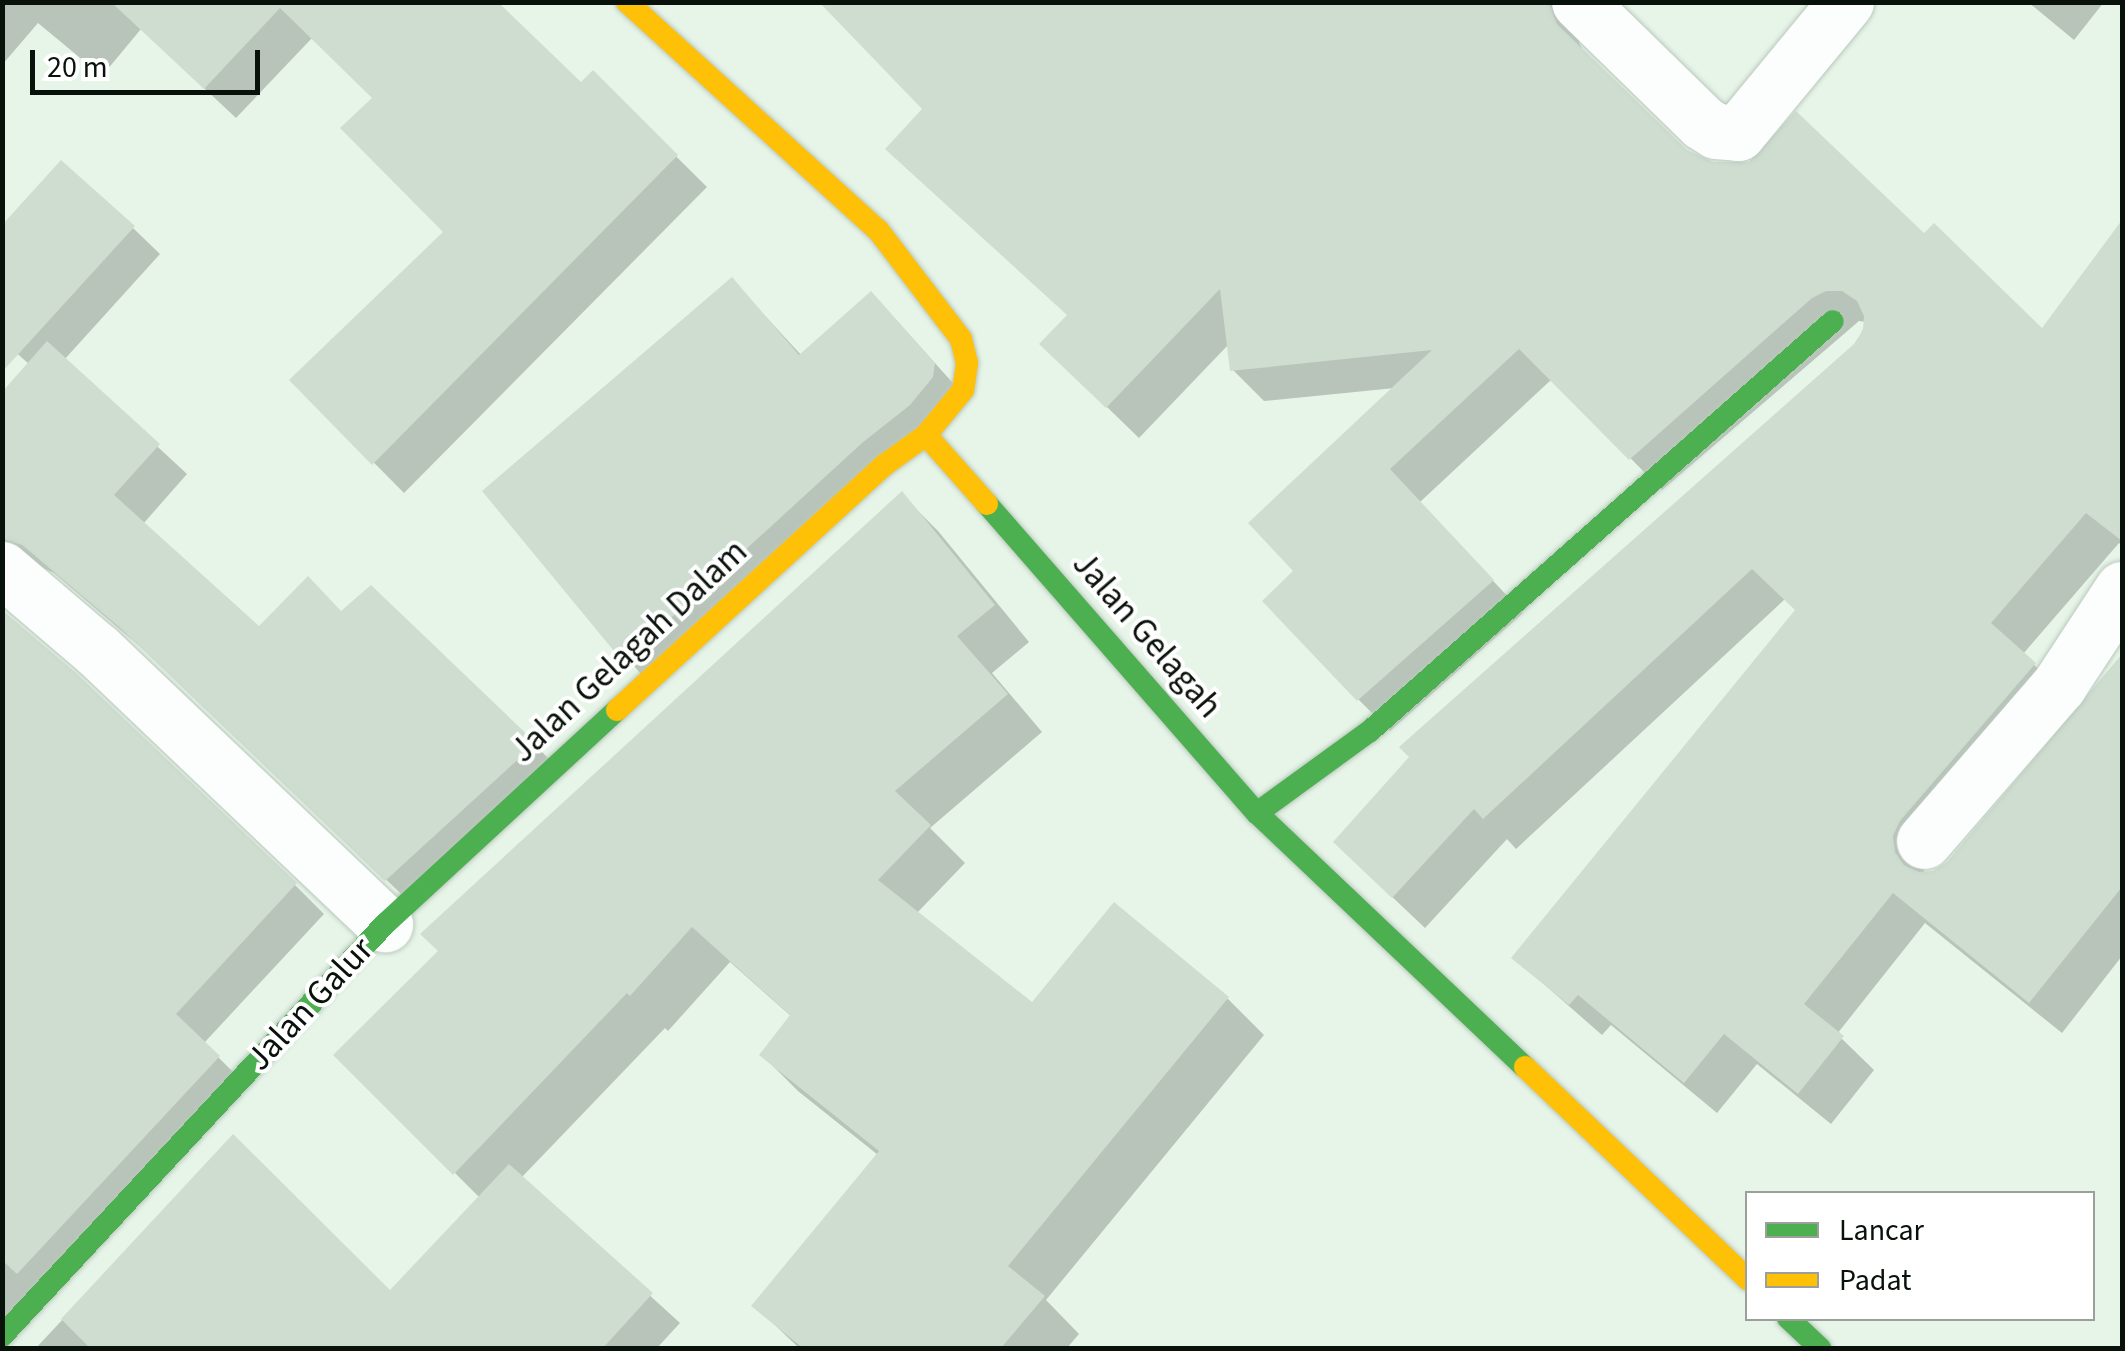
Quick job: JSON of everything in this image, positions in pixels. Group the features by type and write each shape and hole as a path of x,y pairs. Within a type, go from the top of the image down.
{"street":[{"path":"627,2 878,230 960,338 967,363 963,390 926,435"},
{"path":"1579,2 1703,123 1716,131 1738,134 1754,120 1846,2"},
{"path":"1257,813 1370,731 1833,321"},
{"name":"Jalan Gelagah","path":"926,435 1257,813 1745,1277"},
{"name":"Jalan Gelagah Dalam","path":"385,924 882,466 926,435"},
{"name":"Jalan Galur","path":"2,569 96,650 385,924 2,1336"},
{"path":"1924,841 2060,684 2122,589"},
{"path":"1791,1321 1820,1348"}],"building":[{"path":"111,2 498,2 581,82 593,70 678,155 372,465 289,380 443,232 340,128 372,98 280,8 204,89"},
{"path":"819,2 1549,2 1557,24 1687,150 1713,162 1749,162 1796,111 1924,233 1934,223 2042,328 2122,220 2122,541 2086,513 1991,623 2036,663 1900,821 1893,836 1895,852 1904,865 1919,872 1933,871 1947,862 2122,654 2122,887 2029,1003 1893,893 1804,1004 1844,1036 1798,1094 1724,1034 1684,1083 1578,995 1569,1005 1511,958 1795,610 1752,569 1483,819 1474,809 1392,898 1333,842 1409,757 1399,747 1854,344 1863,330 1864,316 1857,301 1842,291 1826,291 1812,298 1629,460 1519,349 1390,469 1494,580 1357,701 1262,601 1293,571 1248,523 1432,350 1230,371 1220,289 1106,408 1039,344 1067,315 885,149 922,109"},
{"path":"61,160 135,226 2,372 2,225"},
{"path":"732,277 799,355 871,291 935,363 933,377 910,405 862,443 623,662 482,491"},
{"path":"47,341 160,444 114,495 259,626 308,576 341,611 371,585 536,743 385,881 119,627 22,545 2,539 2,392"},
{"path":"902,491 995,605 957,636 1008,694 895,791 931,825 878,880 1032,1002 1114,902 1229,997 1008,1266 1045,1296 1001,1348 803,1348 751,1306 879,1151 759,1055 790,1015 692,927 630,996 627,993 453,1175 333,1055 438,951 420,934"},
{"path":"2,610 76,673 297,883 176,1014 220,1056 17,1274 2,1260"},
{"path":"233,1134 390,1290 509,1164 653,1293 603,1348 90,1348 61,1319"}],"traffic: fast":[{"path":"1257,813 1370,731 1833,321"},
{"path":"987,504 1257,813 1525,1067"},
{"path":"2,1336 385,924 617,710"},
{"path":"1791,1321 1820,1348"}],"traffic: slow":[{"path":"627,2 878,230 961,339 967,363 963,390 926,435 987,504"},
{"path":"617,710 883,466 926,435"},
{"path":"1525,1067 1745,1276"}]}
